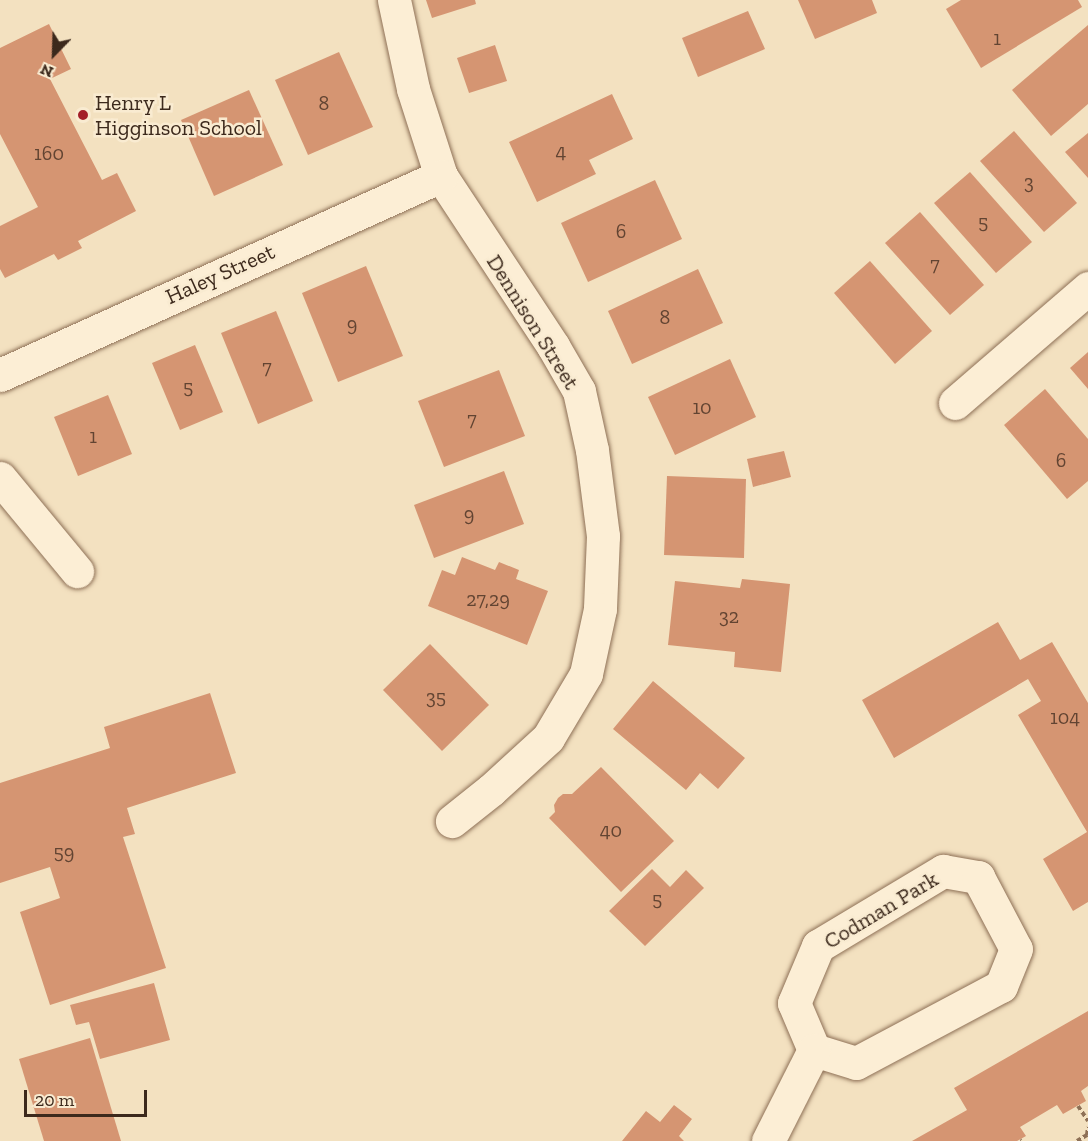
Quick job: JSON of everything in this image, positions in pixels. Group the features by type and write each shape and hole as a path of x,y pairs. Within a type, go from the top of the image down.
{"street":[{"name":"Dennison Street","path":"394,0 413,89 441,176 553,346 579,391 592,450 603,536 600,609 586,674 548,738 491,790 452,821"},
{"name":"Haley Street","path":"0,375 441,176"},
{"path":"955,403 1088,288"},
{"path":"0,478 78,571"},
{"name":"Codman Park","path":"942,871 978,877 1016,948 1001,986 856,1063 814,1050 794,1003 818,946 942,871"},
{"path":"768,1141 814,1050"}],"path":[{"path":"1078,1106 1088,1121"},
{"path":"1077,1141 1087,1135 1088,1127"}],"building":[{"path":"426,0 475,0 476,4 432,18"},
{"path":"798,0 872,0 877,13 815,39"},
{"path":"961,0 1078,0 1082,7 981,68 946,9"},
{"path":"748,11 765,49 698,77 682,38"},
{"path":"49,24 71,69 50,79 102,180 117,173 136,211 78,241 82,248 58,260 54,254 5,278 0,269 0,226 38,207 0,134 0,48"},
{"path":"1088,25 1088,104 1051,136 1012,90"},
{"path":"495,45 507,81 469,93 457,58"},
{"path":"339,52 373,127 308,155 275,80"},
{"path":"249,90 283,165 214,196 181,120"},
{"path":"612,94 633,139 589,160 596,174 537,202 509,142"},
{"path":"1014,131 1077,203 1044,232 980,161"},
{"path":"1088,133 1088,178 1065,152"},
{"path":"970,172 1032,242 996,273 934,203"},
{"path":"655,180 682,239 588,282 561,223"},
{"path":"920,212 984,285 950,315 885,243"},
{"path":"870,261 932,331 895,364 834,293"},
{"path":"366,266 403,356 338,382 302,293"},
{"path":"698,269 723,323 632,364 608,311"},
{"path":"276,311 313,401 258,424 221,333"},
{"path":"195,345 223,412 180,430 152,363"},
{"path":"1088,352 1088,389 1070,368"},
{"path":"730,359 756,417 675,455 648,397"},
{"path":"499,370 525,436 444,467 418,401"},
{"path":"1045,389 1088,439 1088,481 1067,499 1004,425"},
{"path":"108,395 132,454 78,476 54,417"},
{"path":"784,451 791,477 753,487 747,459"},
{"path":"504,471 524,524 434,558 414,505"},
{"path":"667,476 746,479 744,558 664,555"},
{"path":"462,557 495,570 499,562 519,570 516,579 548,591 527,645 428,606 442,570 455,575"},
{"path":"742,579 790,584 781,672 734,667 735,652 668,645 675,581 740,588"},
{"path":"998,622 1020,660 1052,642 1088,703 1088,902 1073,911 1043,859 1087,832 1018,715 1041,701 1028,679 894,758 862,700"},
{"path":"430,644 489,705 442,751 383,690"},
{"path":"653,681 745,758 718,789 700,773 686,790 613,729"},
{"path":"210,693 236,773 127,808 135,834 123,837 166,968 50,1005 20,912 60,898 50,867 0,883 0,783 110,748 104,727"},
{"path":"601,767 674,841 621,892 549,818 555,812 554,805 558,798 563,794 572,794"},
{"path":"652,869 670,887 686,870 704,888 645,946 609,911"},
{"path":"154,983 170,1040 100,1059 89,1022 76,1025 70,1005"},
{"path":"1088,1011 1088,1086 1081,1091 1086,1101 1063,1114 1057,1105 1020,1127 1026,1136 1017,1141 912,1141 967,1110 954,1088"},
{"path":"90,1038 121,1141 44,1141 19,1059"},
{"path":"674,1105 692,1119 679,1136 684,1141 622,1141 646,1111 660,1122"}],"place":[{"name":"Henry L Higginson School","path":"83,115"}]}
